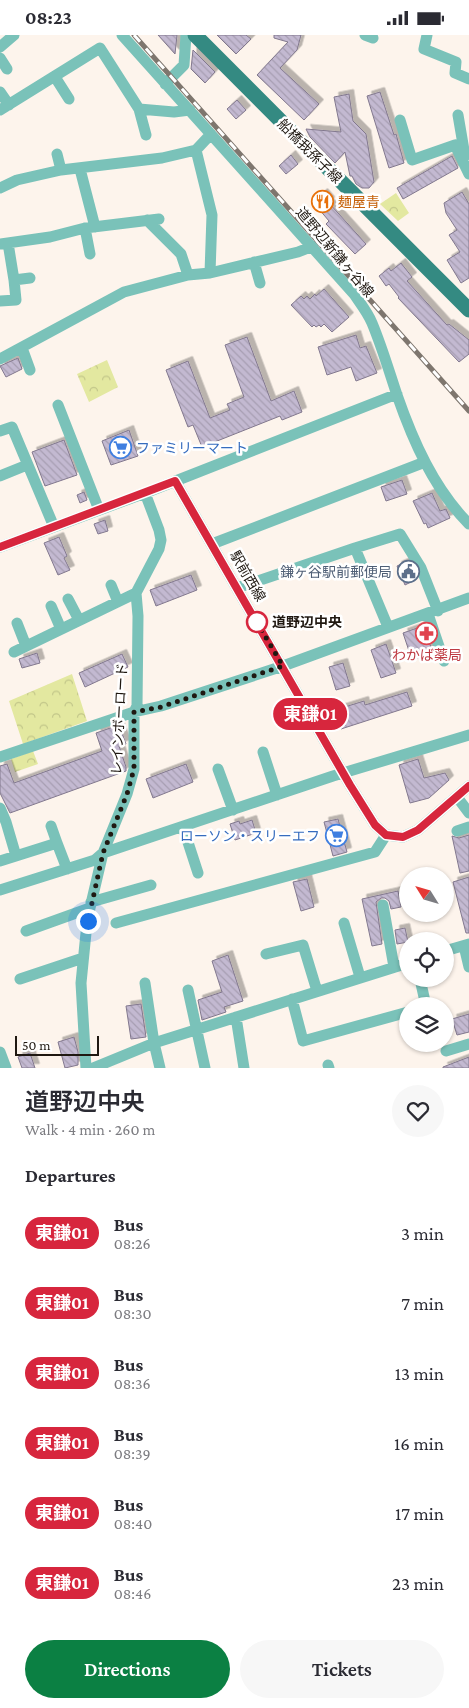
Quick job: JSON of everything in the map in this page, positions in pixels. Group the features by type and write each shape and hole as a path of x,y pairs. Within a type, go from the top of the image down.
{"main road":[{"name":"船橋我孫子線","path":"195,35 469,310"}],"street":[{"path":"0,47 14,35"},
{"name":"道野辺新鎌ヶ谷線","path":"122,35 354,294 371,321 396,394 425,462 446,496 469,524"},
{"path":"165,84 184,65 186,35"},
{"path":"427,35 424,49 456,62 454,73 469,79"},
{"path":"0,92 4,107 100,48 139,109 146,135"},
{"path":"0,58 7,69"},
{"path":"55,77 69,99"},
{"path":"139,109 174,112 190,110"},
{"path":"458,115 468,172"},
{"path":"400,120 412,160 455,145 468,172"},
{"path":"0,188 17,180 61,170 162,158 196,150 211,134"},
{"path":"196,150 212,215 210,273"},
{"path":"57,154 61,170"},
{"path":"80,169 90,228 90,254"},
{"path":"0,301 16,300 14,280 4,243 50,237 90,228 159,219"},
{"path":"147,220 181,254 188,275"},
{"path":"0,359 124,292 188,275 210,273 298,252 313,246"},
{"path":"254,262 260,283"},
{"path":"14,280 30,279"},
{"path":"22,348 30,370"},
{"path":"0,547 145,493 396,394"},
{"path":"58,405 99,510"},
{"path":"0,431 12,427 54,527"},
{"path":"212,544 425,462"},
{"path":"0,476 27,465"},
{"name":"駅前西線","path":"175,481 343,773 375,825 386,835"},
{"path":"14,652 136,593 159,549 160,540 159,530 145,493"},
{"path":"237,588 400,534 420,568 433,612 444,661"},
{"path":"355,548 388,627"},
{"path":"112,585 118,601"},
{"name":"レインボーロード","path":"86,1068 81,983 90,905 103,853 127,794 134,769 134,712 137,706 138,616 136,593"},
{"path":"0,757 134,712 161,707 283,666 469,598"},
{"path":"68,599 79,620"},
{"path":"50,606 61,629"},
{"path":"17,623 26,646"},
{"path":"0,890 96,860 103,853 343,773 469,735"},
{"path":"263,752 277,795"},
{"path":"218,769 233,810"},
{"path":"116,923 375,852 386,835 403,837 418,830 469,786"},
{"path":"457,797 469,813"},
{"path":"0,808 16,856"},
{"path":"51,825 67,869"},
{"path":"183,827 198,873"},
{"path":"457,831 469,827"},
{"path":"0,861 57,843"},
{"path":"26,931 90,905 151,885"},
{"path":"383,905 394,967"},
{"path":"344,923 360,977"},
{"path":"266,954 303,945 317,991"},
{"path":"466,945 469,967"},
{"path":"20,979 83,958"},
{"path":"93,1068 154,1043 399,966"},
{"path":"145,983 154,1043 160,1068"},
{"path":"188,991 205,1068"},
{"path":"292,999 303,1041 399,1014"},
{"path":"236,1017 244,1068"},
{"path":"454,1049 469,1044"},
{"path":"0,1052 6,1068"}],"green space":[{"path":"396,193 409,213 398,221 380,204"},
{"path":"107,360 118,387 89,402 77,374"},
{"path":"72,674 87,721 23,744 9,701"},
{"path":"33,751 38,764 15,772 11,759"}],"building":[{"path":"158,35 177,35 175,54"},
{"path":"217,35 246,35 251,39 236,54"},
{"path":"274,35 301,35 297,50 280,68 319,104 304,120 257,75 288,42 274,38"},
{"path":"193,50 215,72 205,83 191,69"},
{"path":"380,92 394,135 396,134 404,163 389,168 367,96"},
{"path":"349,94 353,121 366,134 374,182 369,188 362,188 350,176 345,152 335,163 310,137 306,129 341,132 334,97"},
{"path":"237,100 246,110 236,119 227,109"},
{"path":"291,155 298,164 286,174 279,166"},
{"path":"452,156 458,168 403,199 397,188"},
{"path":"462,192 469,204 469,278 461,283 447,260 460,252 449,235 457,230 446,213 444,203"},
{"path":"323,193 330,201 329,203 366,244 355,254 326,224 329,221 313,202"},
{"path":"401,263 412,277 407,281 447,325 449,324 469,340 469,354 459,362 398,298 389,284 386,286 379,276 389,268 391,271"},
{"path":"324,289 349,317 332,332 324,324 321,327 314,325 312,327 291,305 301,296 304,299 307,296 310,299"},
{"path":"356,335 360,348 366,346 377,373 356,381 351,367 327,375 318,347"},
{"path":"247,337 271,401 294,391 302,412 282,420 280,416 202,447 193,425 188,427 166,370 188,361 210,418 230,410 227,404 244,397 225,345"},
{"path":"18,358 22,369 6,377 0,366"},
{"name":"ファミリーマート","path":"129,430 138,456 111,465 102,441"},
{"path":"64,440 77,475 45,486 32,452"},
{"path":"402,480 407,494 386,501 381,487"},
{"path":"84,492 87,500 80,503 77,495"},
{"path":"432,493 440,511 446,509 450,518 428,528 426,523 424,524 413,501"},
{"path":"105,520 108,531 98,534 94,524"},
{"path":"59,537 67,556 64,558 70,570 58,575 44,543"},
{"path":"408,561 415,574 411,576 413,581 405,585 397,566"},
{"path":"191,575 197,590 156,606 150,590"},
{"path":"423,624 433,653 412,660 403,633 420,627 419,625"},
{"path":"386,644 396,673 381,678 371,650"},
{"path":"37,653 40,663 22,668 19,659"},
{"path":"122,654 128,667 85,687 79,673"},
{"path":"343,663 350,686 336,690 329,667"},
{"path":"407,692 412,706 341,729 335,710 364,701 365,705"},
{"path":"119,725 126,744 119,746 126,771 10,813 0,793 0,766 7,764 14,783 102,751 96,733"},
{"path":"418,759 424,778 445,773 449,780 429,798 410,803 399,765"},
{"path":"186,764 193,782 153,798 146,779"},
{"path":"338,819 347,852 333,856 324,822"},
{"path":"252,820 256,833 235,840 230,824 239,821 240,824"},
{"path":"469,835 469,871 460,873 452,836 459,838"},
{"path":"469,877 469,933 466,933 454,882"},
{"path":"307,879 314,907 301,911 293,882"},
{"path":"398,891 399,907 391,909 389,901 385,898 381,898 376,902 382,944 372,946 362,899"},
{"path":"405,928 406,932 399,932 399,944 397,944 395,930"},
{"path":"228,955 243,1001 224,1007 226,1012 202,1020 198,1000 222,992 212,961"},
{"path":"141,1004 146,1037 131,1039 126,1006"},
{"path":"469,1014 469,1032 457,1035 454,1018"},
{"path":"74,1037 78,1052 78,1065 65,1068 58,1042"},
{"path":"30,1053 35,1068 22,1068 18,1057"},
{"path":"469,1057 469,1068 443,1068 443,1067"}],"railway":[{"path":"134,35 469,411"}],"bus line":[{"name":"東鎌01","path":"0,547 175,481 350,785 375,825 386,835 403,837 418,830 469,786"}],"place":[{"name":"麺屋青","path":"322,202"},
{"name":"ファミリーマート","path":"120,448"},
{"name":"鎌ヶ谷駅前郵便局","path":"408,572"},
{"name":"道野辺中央","path":"257,622"},
{"name":"わかば薬局","path":"427,633"},
{"name":"ローソン・スリーエフ","path":"336,836"}],"route":[{"path":"88,921 103,853 110,831 127,794 134,769 134,712 161,707 283,666 253,616 257,622"}]}
